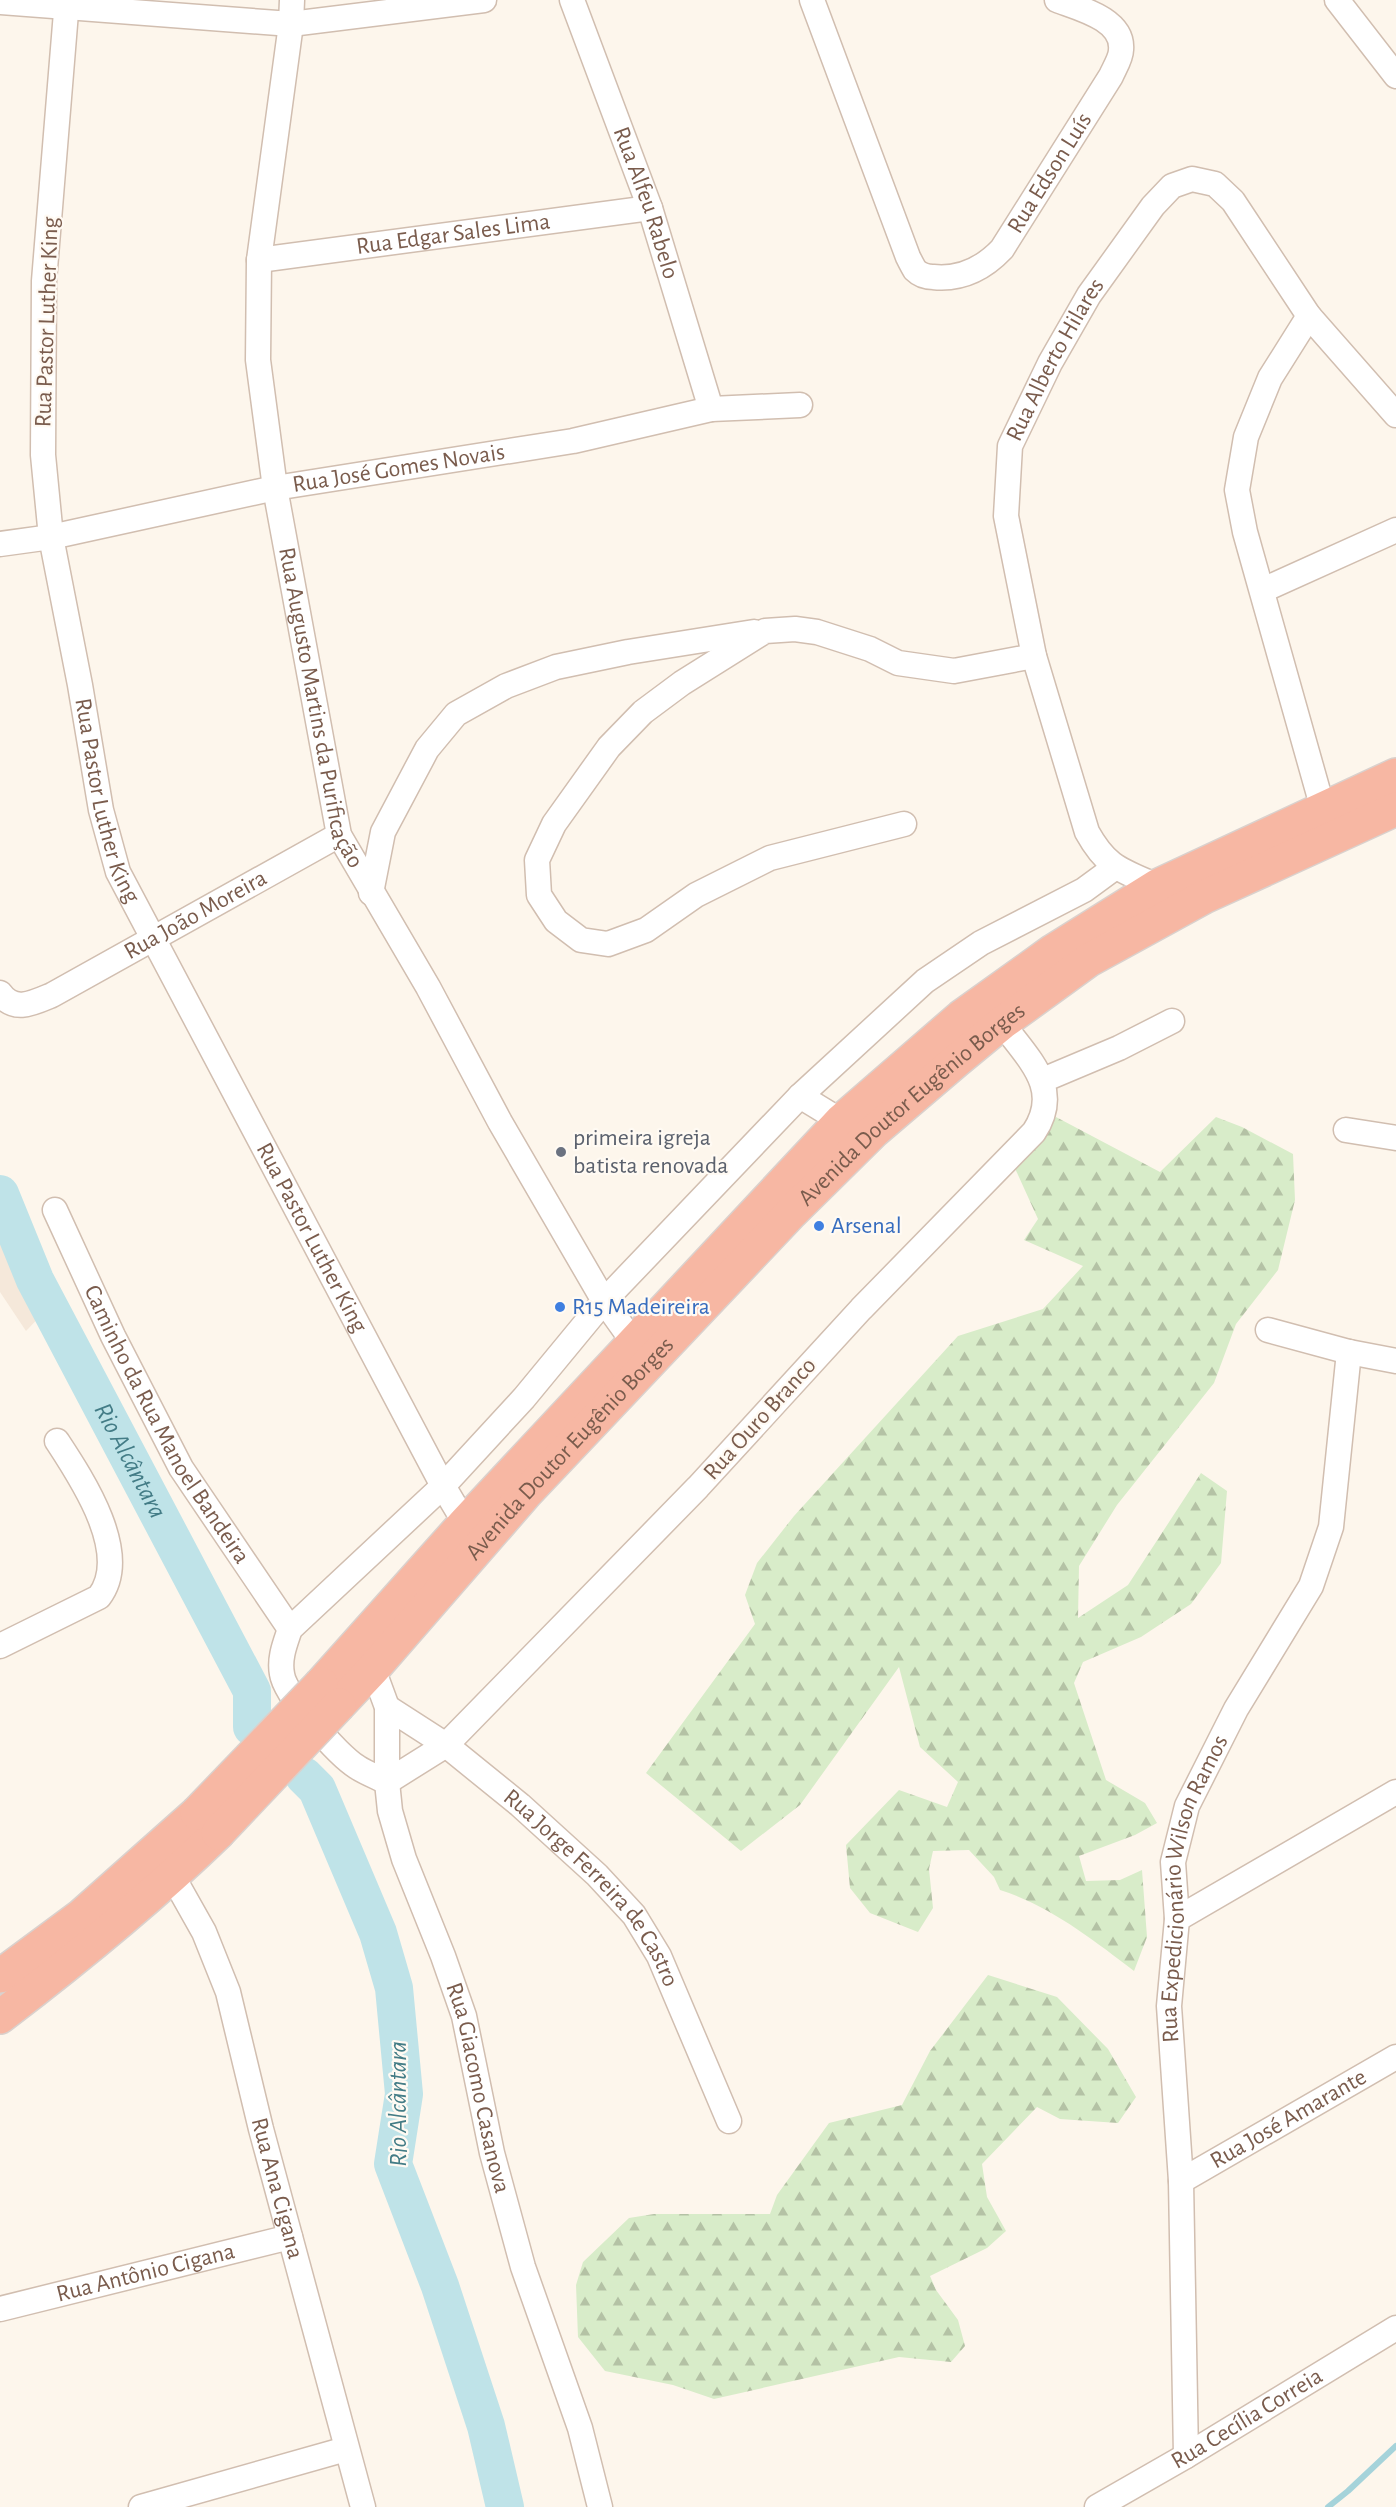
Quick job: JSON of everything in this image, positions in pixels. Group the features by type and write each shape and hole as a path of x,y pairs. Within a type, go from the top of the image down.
{"highway":[{"name":"Avenida Doutor Eugênio Borges","path":"0,1976 208,1823 330,1694 465,1523 841,1121 961,1017 1053,951 1157,886 1396,775"},
{"name":"Avenida Doutor Eugênio Borges","path":"330,1694 373,1669 526,1493 791,1213 874,1131 1002,1023 1089,960 1183,908 1335,835 1396,809"},
{"name":"Avenida Doutor Eugênio Borges","path":"0,2017 73,1961 173,1877 208,1823"}],"street":[{"path":"0,2 291,12 484,0"},
{"name":"Rua Alfeu Rabelo","path":"572,0 650,208 711,409"},
{"name":"Rua Edson Luís","path":"813,0 915,270 925,276 948,279 973,272 990,261 1002,249 1111,76 1122,50 1119,37 1112,26 1091,13 1057,0"},
{"path":"1337,0 1396,76"},
{"name":"Rua Pastor Luther King","path":"67,4 44,281 43,455 51,537 80,685 101,810 117,872 443,1486 465,1523"},
{"name":"Rua Augusto Martins da Purificação","path":"291,12 259,260 258,360 276,488 339,836 428,987 500,1122 604,1301 634,1343"},
{"name":"Rua Alberto Hilares","path":"1157,886 1114,868 1098,851 1088,832 1034,656 1006,516 1010,446 1050,363 1089,295 1153,206 1172,186 1192,179 1215,184 1233,201 1309,316 1396,415"},
{"name":"Rua Edgar Sales Lima","path":"259,260 650,208"},
{"path":"1309,316 1270,378 1246,436 1237,490 1245,532 1323,809"},
{"name":"Rua José Gomes Novais","path":"0,544 51,537 276,488 573,441 711,409 800,405"},
{"path":"1263,590 1396,530"},
{"path":"371,893 383,832 427,748 456,714 506,686 556,667 628,652 765,631 795,629 817,632 870,649 898,663 954,671 1034,656"},
{"path":"765,631 682,683 644,712 609,747 585,778 554,824 537,860 539,895 556,921 581,940 608,944 646,930 696,895 770,858 904,824"},
{"name":"Rua João Moreira","path":"0,993 12,1004 25,1006 51,995 339,836"},
{"path":"387,1782 356,1766 335,1747 292,1697 282,1676 281,1655 290,1629 443,1486 524,1398 604,1301 800,1096 925,981 981,943 1084,891 1114,868"},
{"path":"1042,1080 1119,1048 1172,1021"},
{"name":"Rua Ouro Branco","path":"387,1782 446,1745 698,1487 861,1309 1034,1132 1044,1118 1047,1103 1042,1080 1002,1023"},
{"path":"800,1096 841,1121"},
{"path":"1346,1130 1396,1138"},
{"name":"Caminho da Rua Manoel Bandeira","path":"56,1209 113,1336 181,1468 290,1629"},
{"path":"1268,1330 1349,1352 1396,1361"},
{"name":"Rua Expedicionário Wilson Ramos","path":"1186,2456 1181,2181 1169,2006 1178,1919 1173,1862 1187,1806 1236,1709 1311,1586 1331,1527 1349,1352"},
{"path":"0,1646 99,1597 107,1588 111,1571 111,1549 85,1485 57,1441"},
{"name":"Rua Giacomo Casanova","path":"373,1669 387,1707 387,1782 390,1811 404,1859 443,1956 464,2016 492,2153 523,2267 579,2428 600,2507"},
{"name":"Rua Jorge Ferreira de Castro","path":"387,1707 446,1745 520,1805 597,1875 634,1915 659,1956 729,2121"},
{"path":"1178,1919 1396,1792"},
{"name":"Rua Ana Cigana","path":"173,1877 204,1932 228,1992 290,2237 363,2507"},
{"name":"Rua José Amarante","path":"1181,2181 1396,2057"},
{"name":"Rua Antônio Cigana","path":"0,2309 290,2237"},
{"name":"Rua Cecília Correia","path":"1097,2507 1186,2456 1396,2328"},
{"path":"141,2507 346,2449"}],"shaded area":[{"path":"0,1231 45,1311 26,1331 0,1292"}],"green space":[{"path":"1056,1117 1160,1172 1216,1117 1242,1127 1293,1154 1295,1200 1278,1270 1236,1324 1214,1383 1117,1505 1079,1566 1078,1618 1128,1585 1201,1473 1227,1491 1221,1563 1191,1604 1141,1637 1083,1662 1074,1683 1106,1780 1145,1803 1157,1823 1135,1835 1079,1856 1086,1881 1120,1880 1142,1870 1147,1937 1134,1971 1053,1914 1000,1890 994,1877 969,1850 933,1851 929,1869 933,1908 918,1932 870,1913 850,1888 846,1845 899,1790 947,1807 958,1782 920,1747 899,1667 800,1805 741,1851 646,1773 755,1624 745,1595 757,1563 794,1516 958,1336 1043,1309 1083,1266 1024,1240 1038,1219 1013,1164"},
{"path":"988,1975 1057,1997 1108,2049 1136,2097 1118,2123 1060,2119 1037,2107 982,2164 987,2197 1006,2231 987,2248 930,2276 936,2290 958,2320 965,2346 951,2362 899,2357 714,2399 673,2385 605,2371 578,2337 576,2285 583,2262 629,2218 654,2214 770,2214 777,2195 829,2123 902,2105 930,2051"}],"waterway":[{"name":"Rio Alcântara","path":"0,1194 35,1280 252,1691 252,1727"},
{"name":"Rio Alcântara","path":"304,1776 317,1789 378,1933 394,1988 404,2094 393,2164 440,2286 486,2426 505,2507"},
{"path":"1328,2507 1396,2446"}],"place":[{"name":"primeira igreja batista renovada","path":"561,1152"},
{"name":"Arsenal","path":"819,1226"},
{"name":"R15 Madeireira","path":"560,1307"}]}
